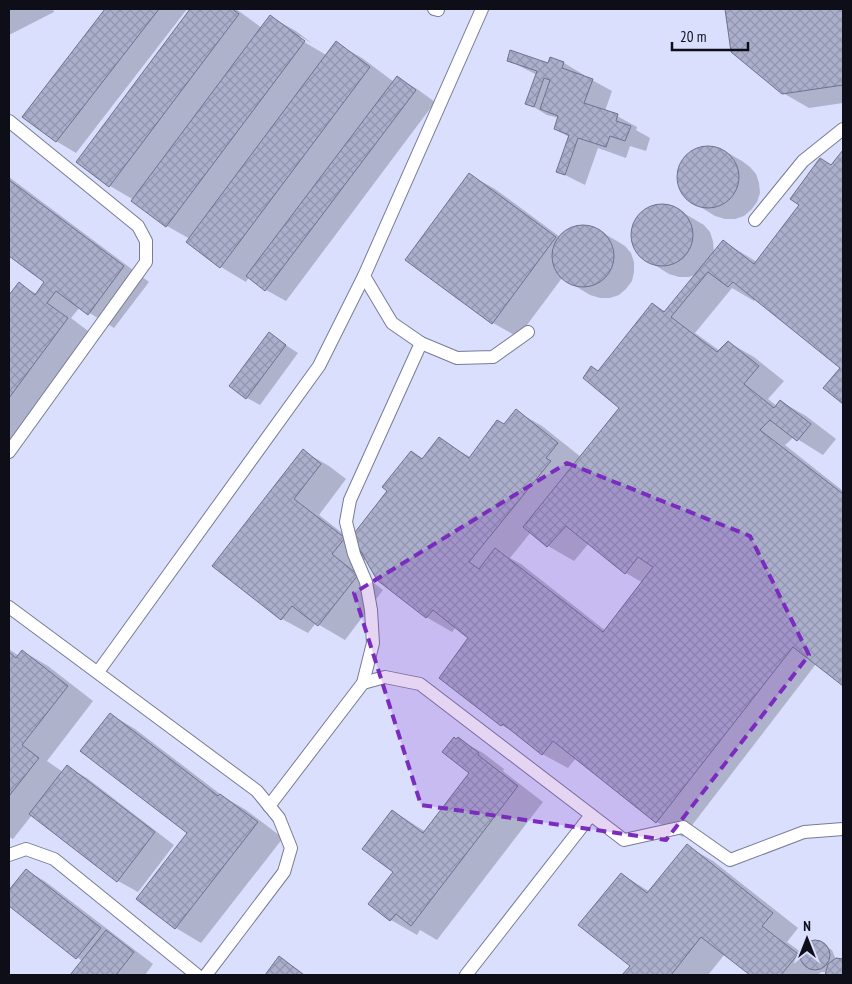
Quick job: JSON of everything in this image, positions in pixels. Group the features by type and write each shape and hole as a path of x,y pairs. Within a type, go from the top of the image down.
{"lane":[{"path":"98,672 319,366 364,276 482,9"},
{"path":"9,121 138,226 146,240 146,262 9,452"},
{"path":"755,220 803,161 843,129"},
{"path":"364,276 392,323 421,343 457,358 493,357 528,332"},
{"path":"269,806 363,683 373,642 371,610 366,582 354,554 346,522 350,500 421,343"},
{"path":"9,606 257,791 279,818 291,848 284,872 206,975"},
{"path":"363,683 385,677 420,684 624,840 683,827 730,860 804,832 843,829"},
{"path":"466,975 592,816"},
{"path":"9,855 26,849 54,859 197,975"}],"highlighted area":[{"path":"567,463 750,536 809,655 666,840 421,805 354,593"}],"building":[{"path":"105,9 159,9 56,142 22,117"},
{"path":"190,9 232,9 239,14 109,187 76,162"},
{"path":"725,9 843,9 843,85 782,94 731,52"},
{"path":"270,15 305,41 166,227 131,201"},
{"path":"336,41 370,67 220,268 186,242"},
{"path":"510,50 548,63 550,57 564,62 562,68 593,79 584,103 618,114 616,121 631,126 625,141 610,136 606,147 578,138 565,175 556,172 569,135 554,129 558,116 540,109 550,80 544,78 534,107 525,104 537,71 507,61"},
{"path":"397,76 416,90 265,291 246,276"},
{"path":"702,146 714,146 730,155 737,165 739,177 737,189 730,199 714,208 702,208 691,203 682,194 677,183 677,171 682,160 691,151"},
{"path":"843,150 843,404 823,388 840,368 733,282 728,287 708,272 671,317 717,352 728,341 759,366 744,384 774,408 780,400 811,424 797,441 770,420 760,430 843,494 843,686 793,647 656,823 553,741 542,755 439,678 468,638 433,610 426,618 377,580 352,536 387,491 382,487 411,451 422,459 439,437 469,458 497,420 504,424 516,409 558,443 546,458 551,461 469,562 479,569 495,548 603,632 653,567 638,557 625,574 566,526 547,547 523,527 619,408 583,378 591,366 598,371 652,303 664,312 723,240 754,264 799,205 790,199 820,158 831,165"},
{"path":"469,173 556,237 492,324 405,260"},
{"path":"9,180 124,266 88,315 56,291 47,303 68,318 9,398 9,295 19,282 35,295 44,282 9,256"},
{"path":"656,204 668,204 684,213 691,223 693,235 691,247 684,257 668,266 656,266 645,261 636,252 631,241 631,229 636,218 645,209"},
{"path":"577,225 589,225 605,234 612,244 614,256 612,268 605,278 589,287 577,287 566,282 557,273 552,262 552,250 557,239 566,230"},
{"path":"269,332 286,345 246,399 229,386"},
{"path":"303,449 321,464 294,499 345,538 332,554 358,575 318,626 292,606 281,620 212,566"},
{"path":"22,650 68,686 22,745 39,758 9,796 9,652 16,658"},
{"path":"110,713 218,796 220,794 258,822 175,929 136,899 187,833 80,751"},
{"path":"454,737 456,739 458,737 479,753 478,755 518,786 411,926 396,914 390,921 368,904 393,872 362,849 392,810 423,833 469,773 442,752"},
{"path":"67,765 155,832 117,882 29,814"},
{"path":"687,844 773,913 762,926 798,954 781,975 750,975 701,937 671,975 622,975 630,966 578,925 621,873 647,893"},
{"path":"26,869 101,928 76,959 9,906 9,890"},
{"path":"106,930 134,952 116,975 70,975"},
{"path":"815,940 826,944 830,955 826,966 815,970 804,966 800,955 804,944"},
{"path":"279,956 304,975 265,975"},
{"path":"836,958 843,959 843,975 825,975 828,964"}]}
